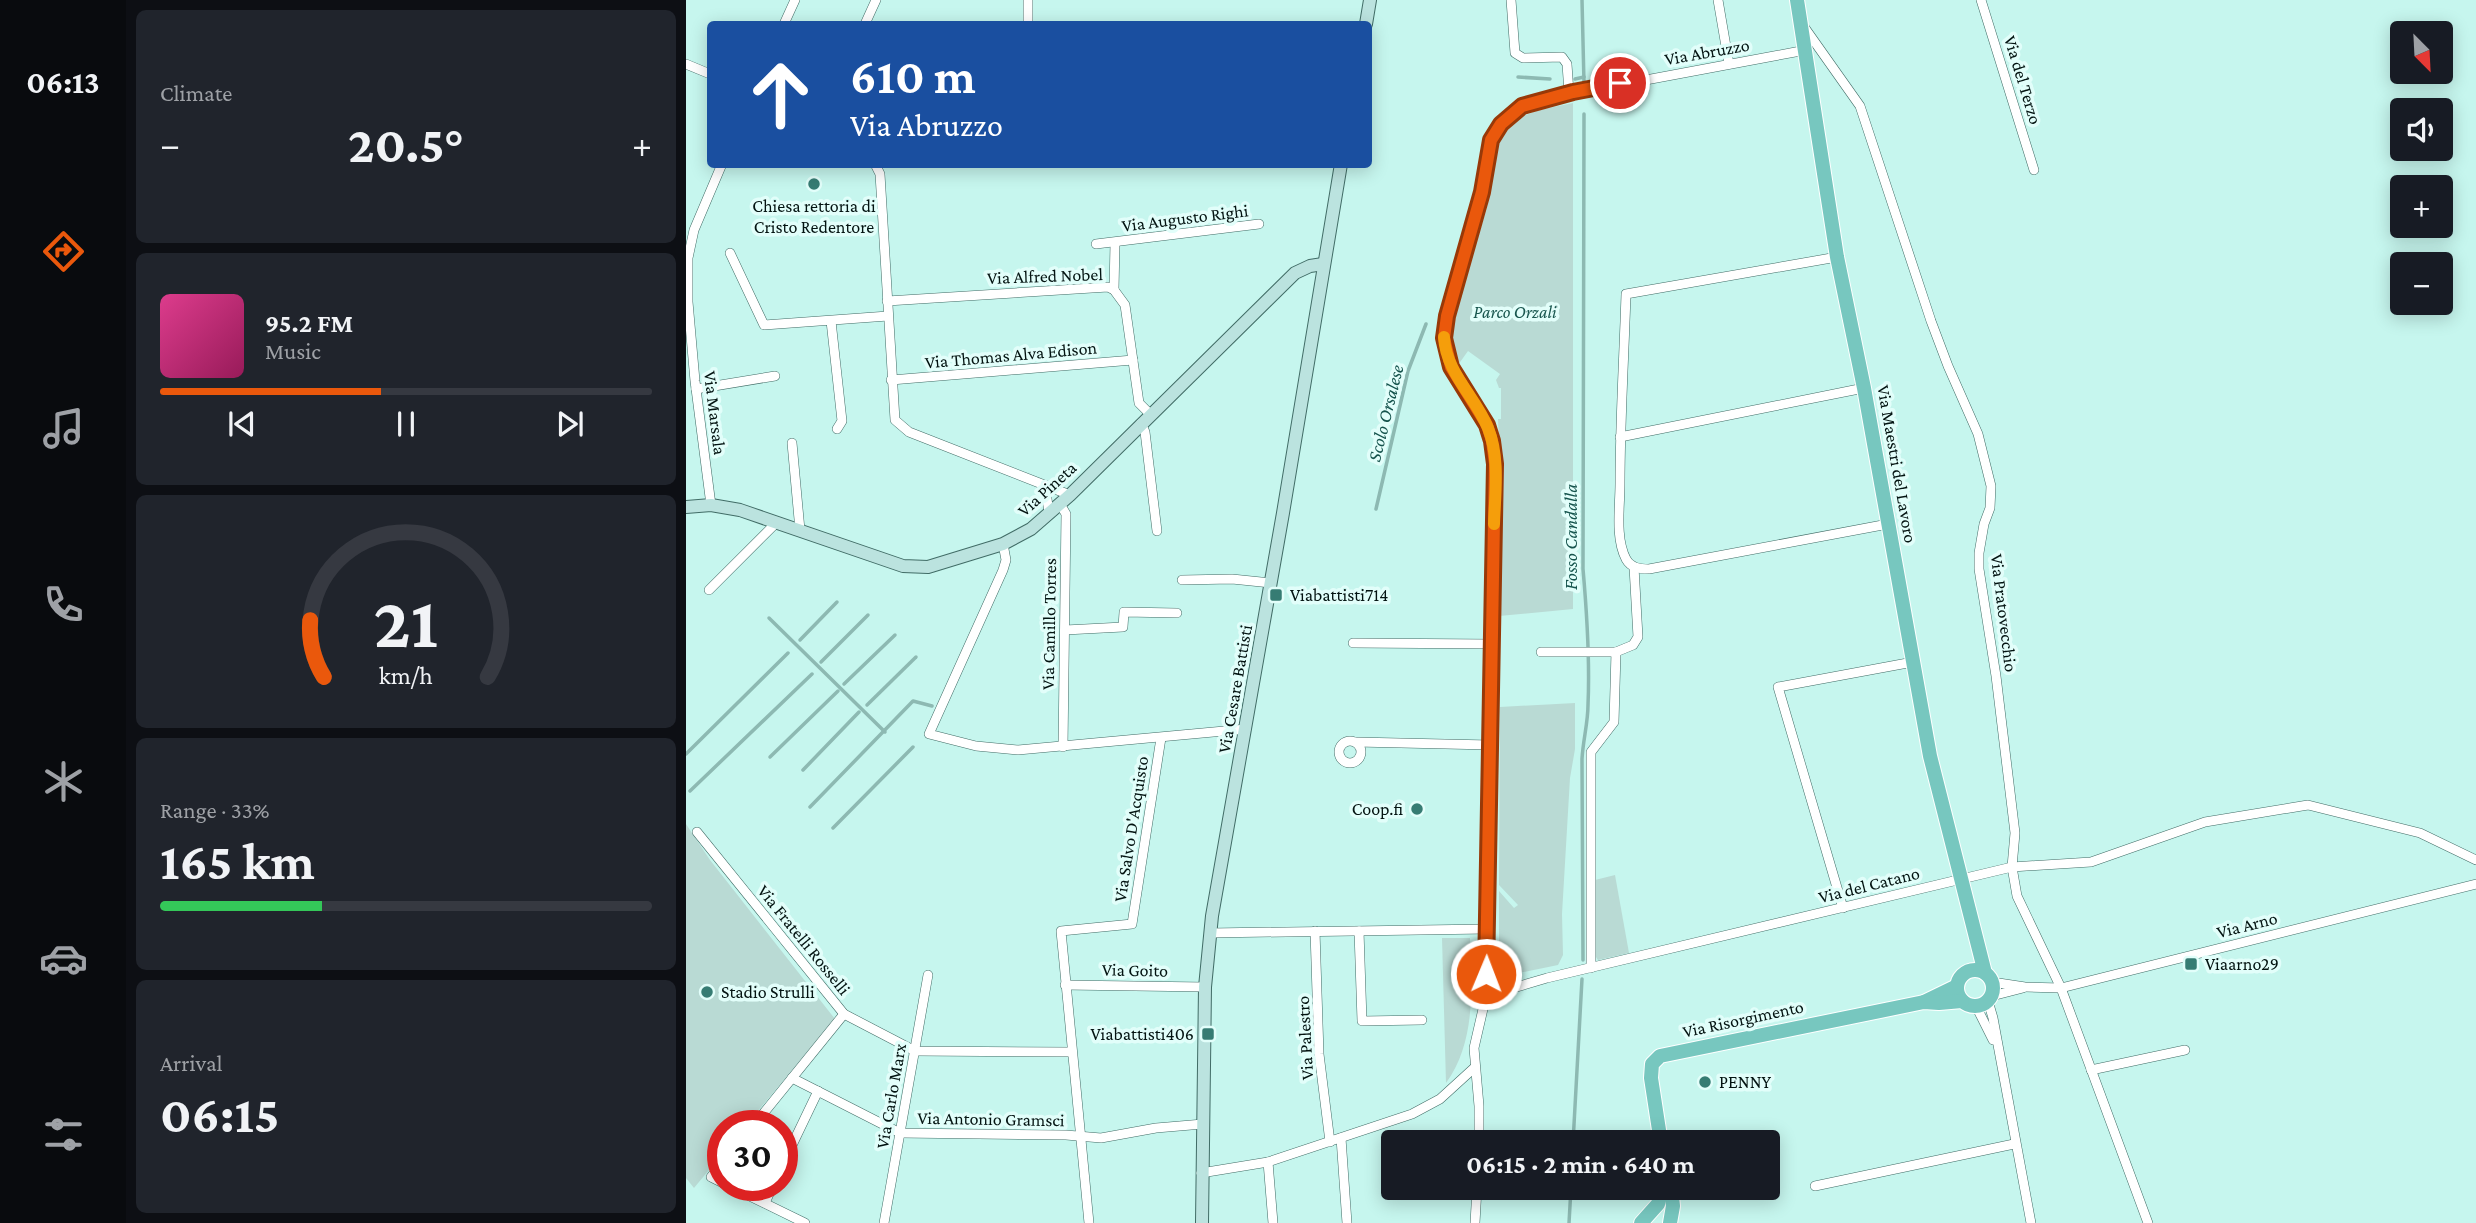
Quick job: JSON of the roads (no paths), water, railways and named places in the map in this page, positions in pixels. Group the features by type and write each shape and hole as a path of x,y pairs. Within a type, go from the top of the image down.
{"main road":[{"name":"Via Maestri del Lavoro","path":"1797,0 1837,257 1864,388 1930,756 1962,878 1973,932 1979,992"},
{"name":"Via Maestri del Lavoro","path":"1973,932 1968,971 1974,970 1979,992"},
{"name":"Via Risorgimento","path":"1659,1130 1651,1077 1652,1064 1660,1056 1979,992"},
{"path":"1641,1223 1659,1200"},
{"path":"1670,1223 1672,1200"}],"street":[{"path":"785,21 795,0"},
{"path":"866,21 876,0"},
{"path":"1028,0 1028,21"},
{"path":"1366,21 1370,0"},
{"path":"1511,0 1515,53 1523,58 1562,57 1568,67 1571,93"},
{"path":"1718,0 1729,64"},
{"name":"Via del Terzo","path":"1981,0 2034,170"},
{"name":"Via Pratovecchio","path":"1801,23 1854,97 1864,117 1931,321 1978,434 1992,486 1990,508 1979,553 1979,569 1996,676 2015,833 2012,867 2017,896 2061,988 2148,1223"},
{"name":"Via Abruzzo","path":"1486,996 1495,464 1493,446 1484,419 1448,359 1444,331 1482,192 1491,140 1501,124 1522,106 1620,83 1806,50"},
{"path":"686,64 707,73"},
{"name":"Via Marsala","path":"711,505 692,384 687,258 694,230 720,168"},
{"path":"878,168 895,420 909,432 1070,495"},
{"name":"Via Cesare Battisti","path":"1202,1223 1205,987 1210,933 1340,168"},
{"name":"Via Augusto Righi","path":"1096,244 1259,224"},
{"name":"Via Augusto Righi","path":"1115,243 1115,290"},
{"path":"730,253 764,325 888,316"},
{"path":"1541,652 1613,652 1633,645 1638,637 1634,567 1625,557 1620,539 1620,437 1626,295 1837,257"},
{"name":"Via Pineta","path":"686,507 711,505 740,510 903,566 928,567 1003,544 1031,529 1070,495 1295,273 1310,265 1323,264"},
{"name":"Via Alfred Nobel","path":"887,301 1108,287 1115,290 1125,305 1139,402 1146,418 1145,432 1157,531"},
{"path":"831,321 842,421 837,429"},
{"name":"Via Thomas Alva Edison","path":"891,380 1133,360"},
{"path":"692,384 775,376"},
{"path":"1620,437 1864,388"},
{"path":"792,443 800,530"},
{"name":"Via Camillo Torres","path":"1045,485 1054,508 1066,514 1063,747"},
{"path":"709,590 776,523"},
{"path":"1634,567 1650,569 1888,524"},
{"path":"1003,544 1006,560 1003,570 929,734 976,746 1018,750 1246,729"},
{"path":"1182,580 1232,579 1271,583"},
{"path":"1065,630 1123,627 1124,612 1177,613"},
{"path":"1353,643 1492,644"},
{"path":"1591,968 1591,752 1614,722 1613,652"},
{"path":"1843,908 1778,687 1913,662"},
{"name":"Via Salvo D'Acquisto","path":"1065,985 1061,931 1132,925 1161,738"},
{"path":"1356,742 1490,745"},
{"name":"Via del Catano","path":"1486,996 1962,878 2012,867 2091,862 2205,822 2308,805 2420,833 2476,860"},
{"name":"Via Fratelli Rosselli","path":"697,832 844,1014 915,1051 1072,1052"},
{"name":"Via Arno","path":"1979,992 2025,987 2061,988 2476,884"},
{"path":"1210,933 1487,929"},
{"path":"1359,931 1362,1021 1422,1020"},
{"name":"Via Palestro","path":"1315,932 1319,1054 1330,1142"},
{"name":"Via Carlo Marx","path":"884,1223 928,975"},
{"path":"1065,985 1089,1223"},
{"name":"Via Goito","path":"1065,985 1205,987"},
{"name":"Via Arno","path":"1979,992 2025,987"},
{"name":"Via Maestri del Lavoro","path":"1979,992 1998,1051 2031,1223"},
{"path":"1479,1130 1479,1088 1474,1068 1474,1048 1486,996"},
{"path":"766,1110 844,1014"},
{"path":"2091,1070 2185,1051"},
{"path":"1201,1173 1268,1162 1412,1114 1440,1099 1474,1068"},
{"name":"Via Antonio Gramsci","path":"792,1078 900,1133 1066,1135 1101,1138 1156,1128 1203,1124"},
{"path":"798,1133 818,1091"},
{"path":"1341,1138 1347,1223"},
{"path":"1815,1185 2014,1144"},
{"path":"1268,1162 1273,1223"},
{"path":"1475,1223 1476,1200"},
{"path":"761,1201 805,1223"}],"waterway":[{"name":"Fosso Candalla","path":"1582,0 1584,83"},
{"name":"Scolo Orsalese","path":"1518,77 1550,79"},
{"name":"Scolo Orsalese","path":"1575,79 1584,77"},
{"name":"Fosso Candalla","path":"1583,960 1582,759 1588,712 1589,671 1583,569 1584,114"},
{"name":"Scolo Orsalese","path":"1376,509 1408,371 1426,324"},
{"path":"800,640 837,602"},
{"path":"821,662 868,615"},
{"path":"769,618 885,732"},
{"path":"844,684 895,635"},
{"path":"686,754 788,653"},
{"path":"867,705 916,657"},
{"path":"690,791 812,674"},
{"path":"770,757 838,691"},
{"path":"810,807 913,701 932,706"},
{"path":"803,770 859,712"},
{"path":"833,828 913,747"},
{"name":"Fosso Candalla","path":"1574,1130 1582,979"},
{"name":"Fosso Candalla","path":"1569,1223 1570,1200"}],"place":[{"name":"Chiesa rettoria di Cristo Redentore","path":"814,184"},
{"name":"Viabattisti714","path":"1276,595"},
{"name":"Coop.fi","path":"1417,809"},
{"name":"Viaarno29","path":"2191,964"},
{"name":"Stadio Strulli","path":"707,992"},
{"name":"Viabattisti406","path":"1208,1034"},
{"name":"PENNY","path":"1705,1082"}],"park label":[{"name":"Parco Orzali","path":"1515,312"}]}
